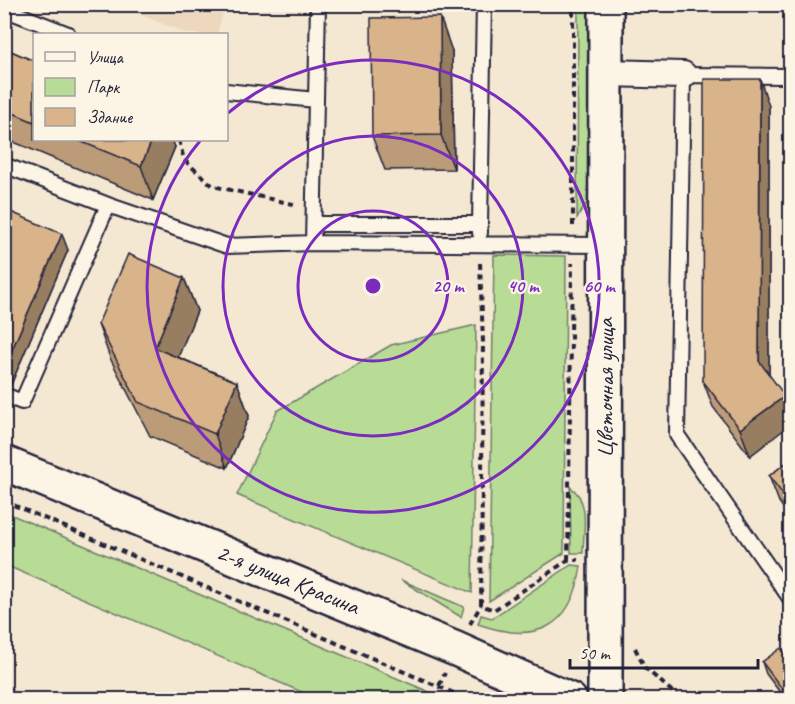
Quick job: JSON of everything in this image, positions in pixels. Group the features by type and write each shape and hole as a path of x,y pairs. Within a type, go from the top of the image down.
{"street":[{"name":"Цветочная улица","path":"605,699 605,561 588,245 606,73 606,4"},
{"path":"606,73 682,75"},
{"name":"2-я улица Красина","path":"4,463 446,644 570,699"}],"lane":[{"path":"313,243 318,4"},
{"path":"480,244 484,4"},
{"path":"4,9 65,33"},
{"path":"790,76 682,75 677,435 790,598"},
{"path":"228,91 316,100"},
{"path":"4,165 108,205 226,246 313,243 588,245"},
{"path":"4,395 22,402 108,205"},
{"path":"314,224 480,224"}],"path":[{"path":"568,560 588,245 573,4"},
{"path":"179,141 184,160 213,186 314,209"},
{"path":"480,244 483,342 481,604 494,610 568,560 605,561"},
{"path":"4,501 470,699"},
{"path":"634,647 645,668 682,699"}],"shaded area":[{"path":"116,5 225,5 217,33 186,33"}],"green space":[{"path":"578,5 591,5 590,187 589,200 577,218"},
{"path":"494,255 566,256 564,553 489,601"},
{"path":"476,325 472,593 237,495 277,411 391,345"},
{"path":"570,487 577,493 583,508 583,553 571,553"},
{"path":"5,512 446,699 318,699 5,565"},
{"path":"571,565 581,566 576,588 569,605 559,618 547,626 533,631 517,632 498,630 478,624 481,615 492,618"},
{"path":"401,580 464,607 461,617"}],"building":[{"path":"440,17 441,135 372,136 371,18"},
{"path":"4,48 33,61 33,122 4,109"},
{"path":"704,79 760,79 759,361 785,396 740,429 703,381"},
{"path":"79,141 152,141 141,166"},
{"path":"4,209 62,234 4,368"},
{"path":"128,254 184,278 155,348 237,382 215,434 138,402 98,324"},
{"path":"790,460 790,504 769,476"},
{"path":"781,648 790,660 790,684 783,690 762,662"}]}
